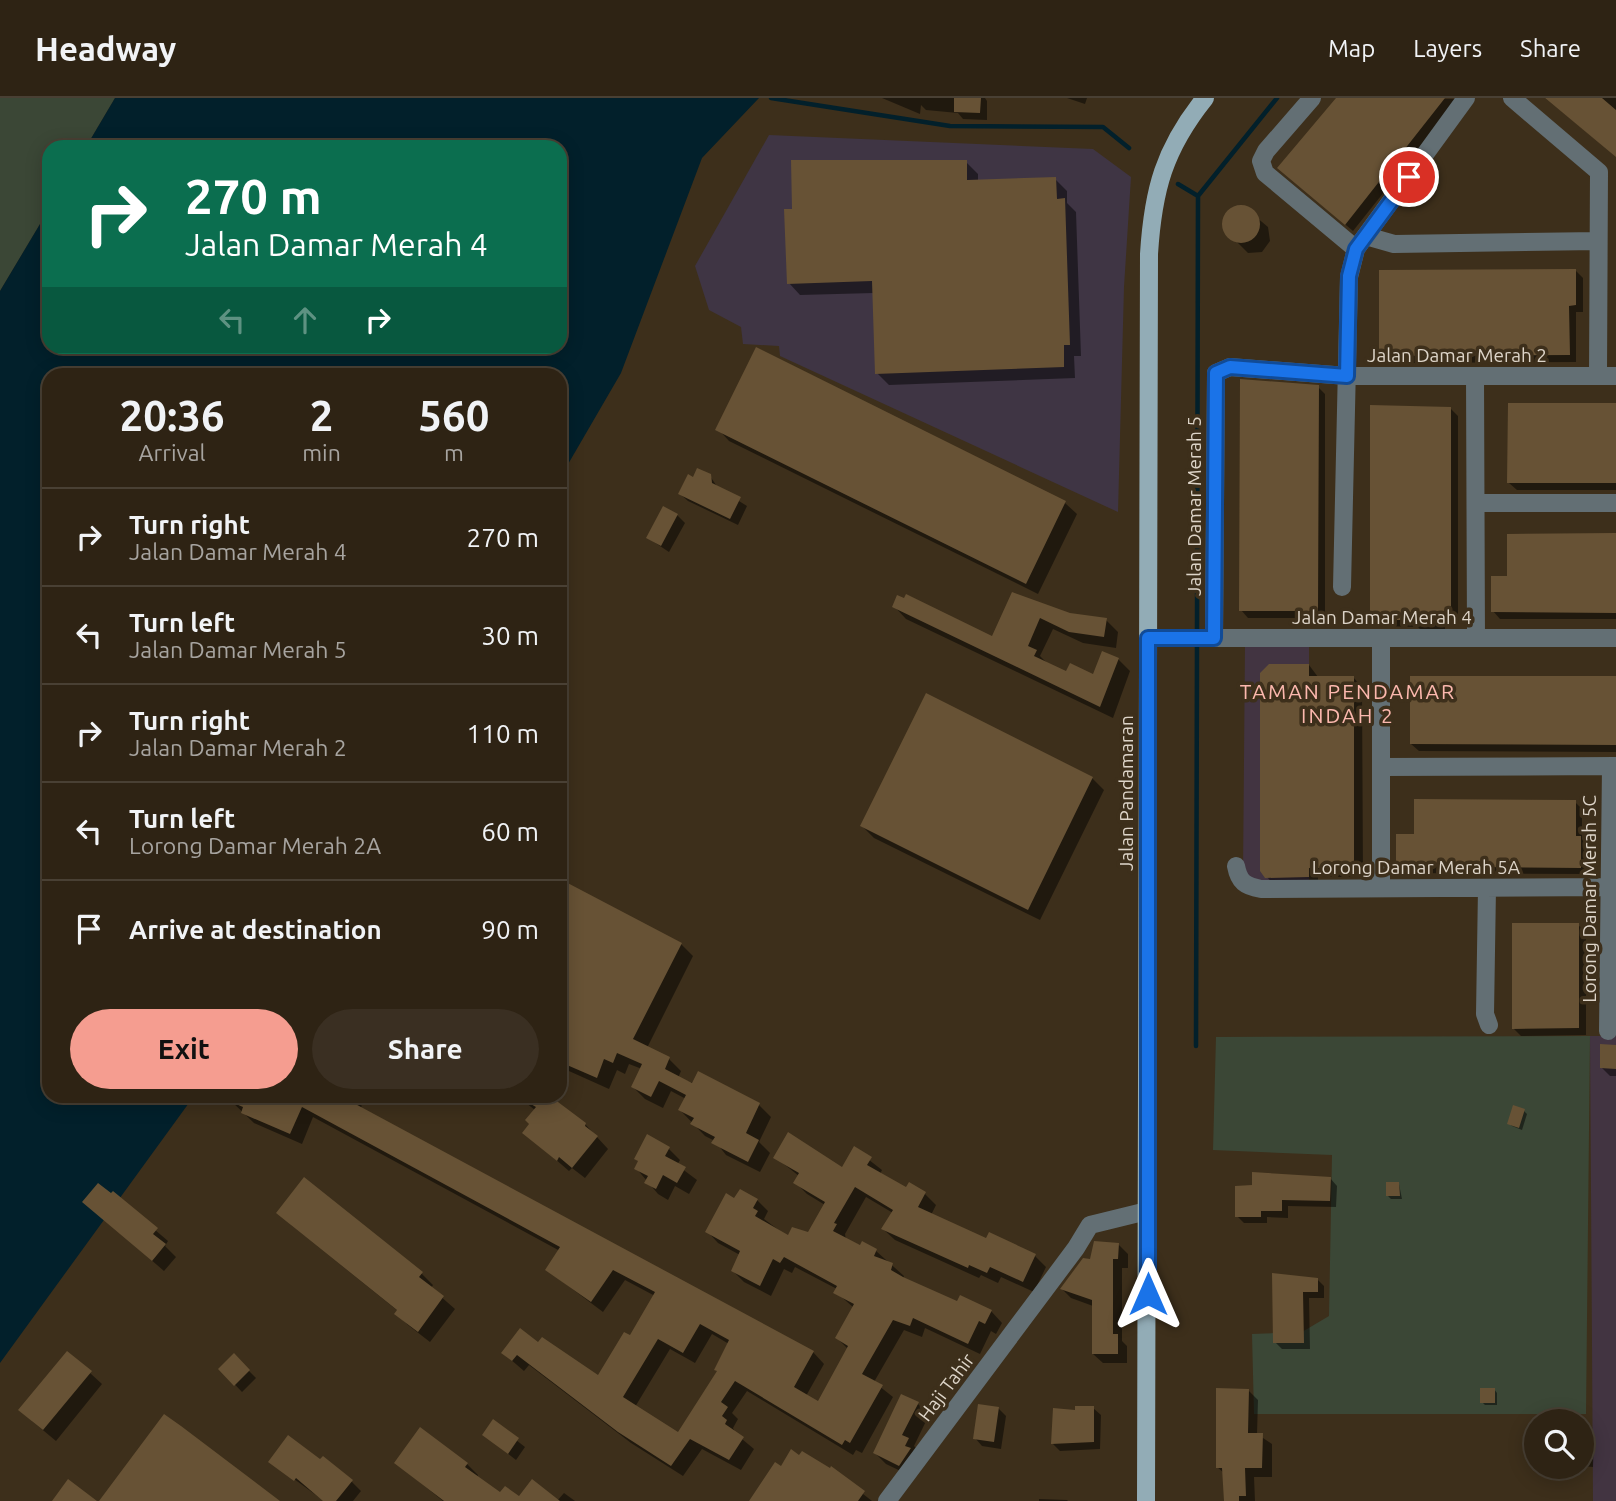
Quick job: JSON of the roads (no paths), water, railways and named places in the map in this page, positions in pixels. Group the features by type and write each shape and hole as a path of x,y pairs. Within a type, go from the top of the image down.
{"main road":[{"name":"Jalan Pandamaran","path":"1146,1501 1151,220 1162,170 1187,120 1205,98"}],"street":[{"path":"1311,98 1266,151 1261,161 1265,173 1361,242 1394,244 1598,241"},
{"path":"1342,587 1349,276 1361,242 1466,98"},
{"path":"1512,98 1599,172 1598,241 1607,376"},
{"name":"Jalan Damar Merah 2","path":"1216,373 1230,367 1347,376 1607,376"},
{"name":"Jalan Damar Merah 5","path":"1202,638 1216,373"},
{"path":"1475,376 1476,638"},
{"path":"1476,503 1616,503"},
{"name":"Jalan Damar Merah 4","path":"1148,638 1616,638"},
{"path":"1381,638 1381,887"},
{"path":"1381,766 1613,766"},
{"name":"Lorong Damar Merah 5C","path":"1608,1031 1613,766"},
{"name":"Lorong Damar Merah 5A","path":"1236,866 1239,879 1247,886 1261,889 1610,887"},
{"path":"1487,888 1485,1014 1489,1025"},
{"name":"Haji Tahir","path":"887,1501 1090,1225 1147,1211"}],"water":[{"path":"115,98 759,98 702,158 621,373 567,466 567,368 42,368 42,1103 189,1103 0,1363 0,291 42,221 42,354 567,354 567,140 90,140"}],"waterway":[{"path":"771,98 950,126 1103,127 1129,148"},
{"path":"1197,633 1198,196 1277,98"},
{"path":"1178,184 1198,196"},
{"path":"1196,1046 1197,641"}],"district":[{"name":"TAMAN PENDAMAR INDAH 2","path":"1348,704"}]}
